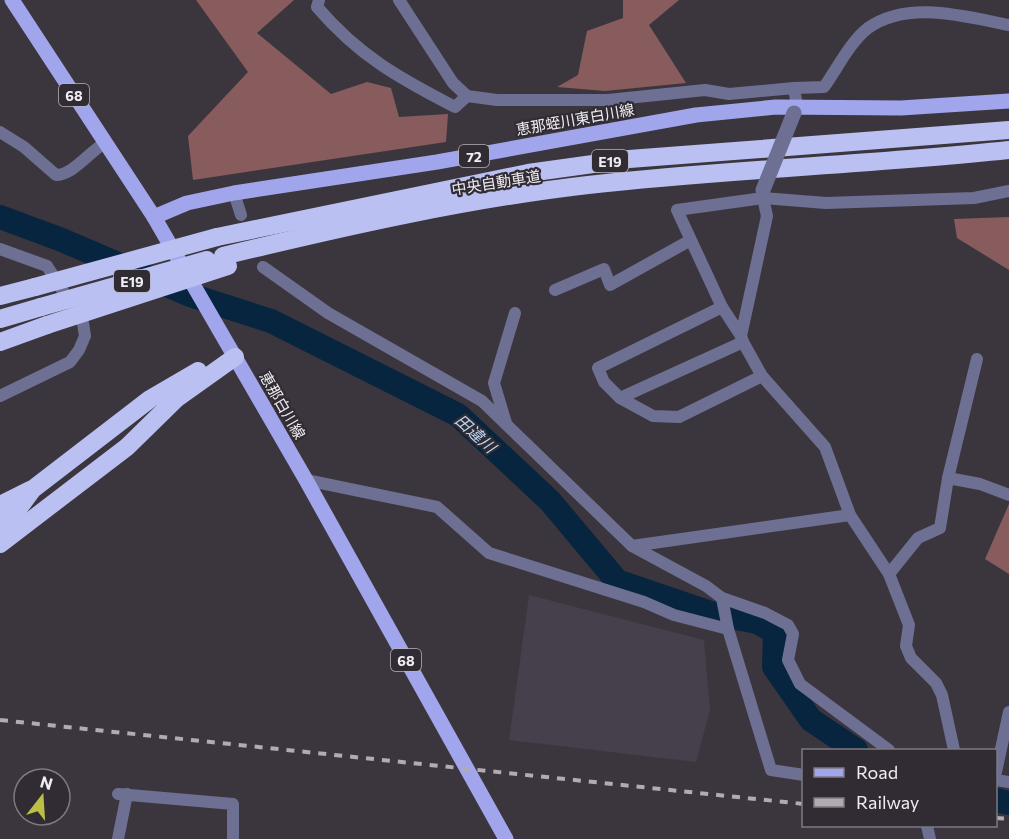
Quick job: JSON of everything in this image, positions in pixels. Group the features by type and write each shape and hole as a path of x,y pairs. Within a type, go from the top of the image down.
{"highway":[{"name":"中央自動車道","path":"0,296 217,237 528,173 629,159 1009,130"},
{"name":"中央自動車道","path":"225,261 288,241 416,213 585,185 704,172 1009,150"},
{"name":"E19","path":"0,319 225,261"},
{"path":"0,342 225,261"},
{"path":"0,505 33,489 150,399 201,369 235,357"},
{"path":"0,544 127,447 176,399 235,357"},
{"path":"0,526 16,512 33,489"}],"main road":[{"name":"恵那白川線","path":"12,0 154,217 306,480 506,839"},
{"name":"恵那蛭川東白川線","path":"154,217 187,203 234,193 438,162 696,115 901,108 1009,100"}],"street":[{"path":"319,0 317,8 335,29 393,75 455,107 467,96"},
{"path":"399,0 453,83 467,96 497,100 608,100 705,90 729,94 824,87 866,29 890,13 917,8 1009,25"},
{"path":"742,339 767,216 763,194 796,110 794,88"},
{"path":"0,132 24,147 56,175 62,175 105,143"},
{"path":"954,749 942,695 936,683 911,658 906,646 909,625 889,574 850,515 825,447 762,376 722,307 677,210 763,194 826,203 974,198 1009,191"},
{"path":"234,193 241,215"},
{"path":"555,290 604,269 610,285 690,241"},
{"path":"0,249 47,266 83,323 85,336 70,362 0,396"},
{"path":"263,267 328,313 482,401 632,546 706,586 723,598 765,613 788,625 793,634 789,660 801,684 888,749"},
{"path":"722,307 598,368 604,382 620,398 652,416 679,417 762,376"},
{"path":"506,424 494,383 515,313"},
{"path":"620,398 742,339"},
{"path":"889,574 918,538 940,528 948,478 977,359"},
{"path":"948,478 980,484 1009,495"},
{"path":"306,480 437,507 489,553 644,602 674,615 728,629"},
{"path":"632,546 850,515"},
{"path":"723,598 728,629 771,770 802,775"},
{"path":"997,767 1009,712"},
{"path":"118,839 123,794 233,804 233,839"}],"shaded area":[{"path":"196,0 294,0 257,33 331,94 367,82 391,88 399,117 448,114 446,142 193,180 188,136 248,72"},
{"path":"623,0 679,0 649,25 686,83 605,91 557,87 578,75 587,31 623,18"},
{"path":"1009,217 1009,270 957,238 954,219"},
{"path":"1009,504 1009,574 985,559"},
{"path":"529,595 704,640 710,710 696,762 509,740"}],"waterway":[{"name":"田違川","path":"0,217 62,240 190,295 271,321 458,415 550,501 617,581 711,613 757,622 775,632 774,667 811,720 854,749"},
{"name":"田違川","path":"997,800 1009,803"}],"railway":[{"path":"0,720 802,804"},
{"path":"997,818 1009,819"}]}
